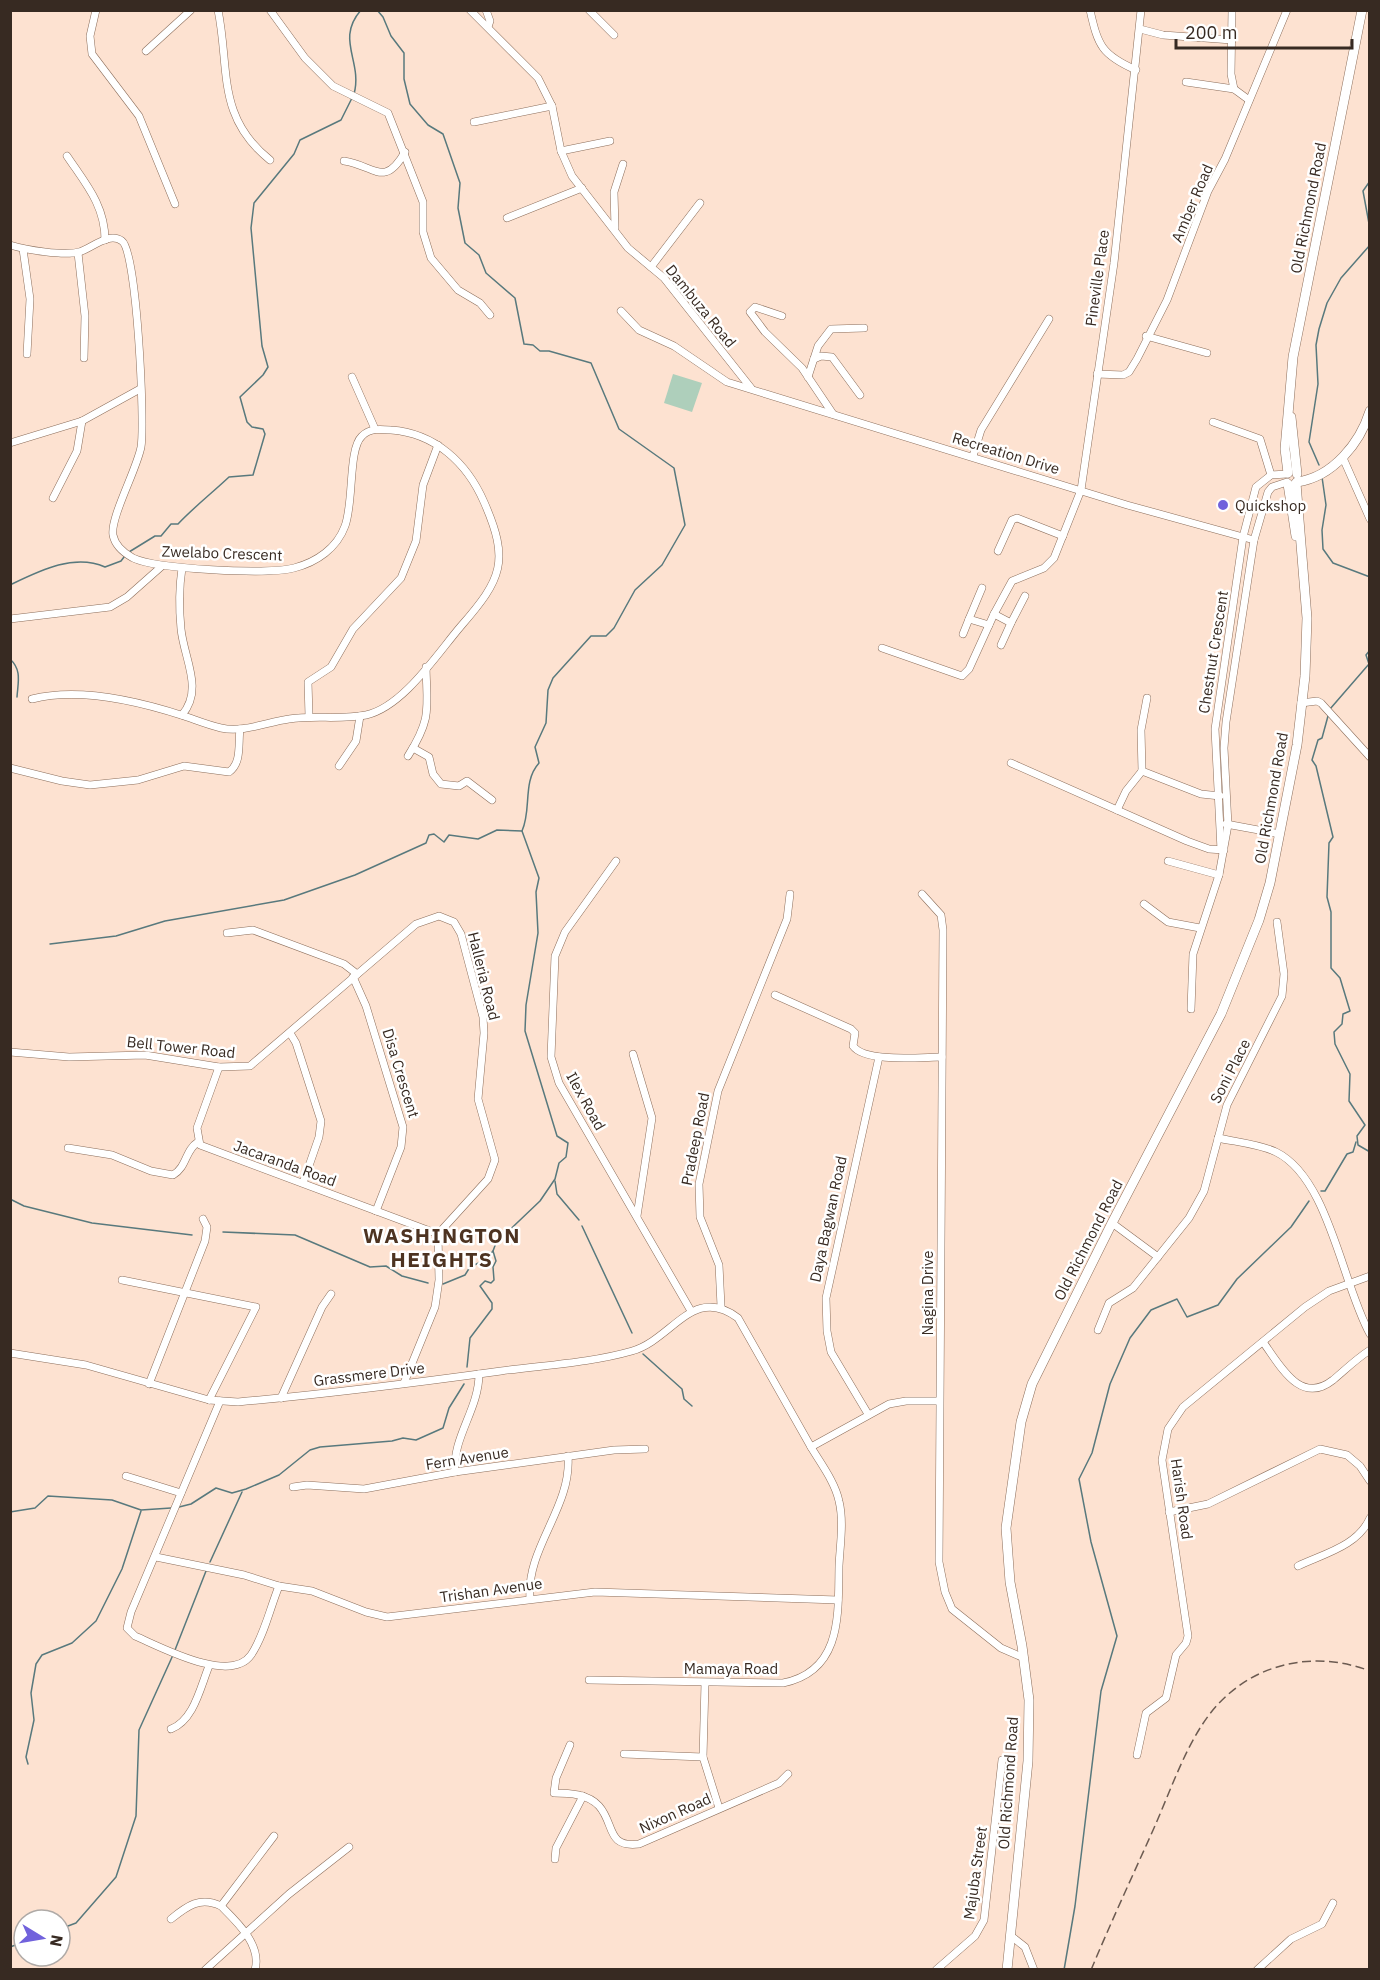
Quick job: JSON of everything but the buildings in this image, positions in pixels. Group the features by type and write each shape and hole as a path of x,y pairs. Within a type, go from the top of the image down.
{"street":[{"path":"96,10 90,36 92,54 139,116 175,204"},
{"path":"147,51 191,10"},
{"path":"218,10 228,99 251,145 270,160"},
{"path":"270,10 320,75 345,94 388,113 423,202 423,232 436,267 458,290 480,303 490,315"},
{"name":"Dambuza Road","path":"470,10 538,78 552,106 566,165 617,235 628,248 675,290 752,388"},
{"path":"486,10 490,21 488,27"},
{"path":"588,10 614,35"},
{"path":"1090,10 1096,39 1106,54 1136,70"},
{"name":"Pineville Place","path":"882,648 962,676 969,669 988,625 1012,581 1048,566 1063,536 1081,490 1114,263 1141,10"},
{"path":"1232,10 1231,74 1234,89"},
{"name":"Amber Road","path":"1097,374 1114,377 1129,372 1167,300 1208,191 1226,159 1287,10"},
{"name":"Old Richmond Road","path":"1007,1970 1028,1761 1029,1700 1010,1582 1006,1528 1021,1422 1032,1384 1234,985 1259,920 1280,834 1297,745 1307,618 1292,478 1285,449 1293,357 1362,10"},
{"path":"1140,29 1163,35 1232,40"},
{"path":"1186,82 1234,89 1249,100"},
{"path":"474,122 552,106"},
{"path":"561,151 610,141"},
{"path":"344,161 386,173 396,168 405,152"},
{"path":"10,245 23,249 78,253 105,240 103,219 95,197 67,156"},
{"path":"617,235 613,225 614,192 623,164"},
{"path":"507,218 582,188"},
{"path":"651,267 700,203"},
{"name":"Zwelabo Crescent","path":"105,240 122,240 132,262 143,437 134,475 114,524 113,536 121,550 128,556 162,566 182,568 275,570 295,568 323,556 340,538 350,513 355,446 365,433 375,429"},
{"path":"23,249 30,299 27,354"},
{"path":"78,253 86,316 84,358"},
{"path":"782,316 755,307 750,312 760,327 808,377 833,414"},
{"name":"Recreation Drive","path":"621,311 639,330 674,346 727,382 1254,540"},
{"path":"973,456 981,430 1049,319"},
{"path":"808,377 818,346 831,328 864,328"},
{"path":"1146,336 1207,352"},
{"path":"814,359 821,356 832,357 860,395"},
{"path":"32,699 52,694 79,693 182,715 221,728 240,729 268,721 309,716 360,716 377,711 396,700 492,587 500,558 498,539 489,513 472,478 449,453 438,445 404,432 375,429 352,377"},
{"path":"10,443 82,421 140,389"},
{"path":"1213,422 1260,440 1271,475 1312,478 1343,458 1357,441 1370,411"},
{"path":"52,498 77,451 82,421"},
{"path":"309,716 308,682 331,667 353,629 401,578 416,541 423,485 438,445"},
{"path":"1343,458 1370,519"},
{"name":"Chestnut Crescent","path":"1191,1009 1193,954 1219,876 1222,859 1215,729 1243,537 1256,487 1271,475"},
{"name":"Chestnut Crescent","path":"1222,850 1228,825 1224,748 1228,701 1254,540 1268,492 1272,487 1292,478"},
{"path":"998,551 1012,520 1017,518 1063,536"},
{"path":"10,619 110,607 127,597 162,566"},
{"path":"182,568 179,596 181,632 193,684 189,709 182,715"},
{"path":"963,634 982,588"},
{"path":"1001,645 1024,596"},
{"path":"994,614 1011,623"},
{"path":"969,619 988,625"},
{"path":"408,756 421,734 429,703 426,667"},
{"path":"1117,810 1126,791 1142,771 1141,730 1147,698"},
{"path":"1301,703 1317,701 1321,703 1370,757"},
{"path":"339,766 356,741 360,716"},
{"path":"10,768 62,782 90,785 138,780 177,767 229,772 237,761 240,729"},
{"path":"413,748 429,757 433,774 441,784 457,786 467,781 492,800"},
{"path":"1011,763 1196,845 1222,850"},
{"path":"1142,771 1186,789 1226,796"},
{"path":"1219,823 1280,834"},
{"name":"Ilex Road","path":"616,861 557,947 554,966 551,1057 558,1083 691,1311"},
{"path":"1168,861 1219,876"},
{"name":"Pradeep Road","path":"721,1306 720,1271 700,1217 699,1184 718,1091 787,919 790,894"},
{"name":"Nagina Drive","path":"922,894 937,910 943,922 939,1562 948,1603 960,1617 1001,1648 1024,1658"},
{"path":"1144,904 1168,922 1200,928"},
{"name":"Bell Tower Road","path":"10,1052 69,1057 145,1055 219,1067 250,1066 416,924 439,916"},
{"name":"Halleria Road","path":"438,1234 488,1179 495,1160 478,1099 484,1033 481,1008 461,934 454,922 439,916"},
{"name":"Soni Place","path":"1098,1330 1109,1303 1133,1288 1158,1257 1197,1205 1208,1180 1227,1105 1282,996 1284,974 1277,922"},
{"path":"227,933 253,930 345,964 355,976"},
{"name":"Disa Crescent","path":"355,976 403,1127 401,1146 376,1211"},
{"path":"775,995 851,1029 855,1033 855,1049 879,1057 942,1057"},
{"path":"290,1033 296,1043 321,1121 319,1137 303,1183"},
{"path":"633,1054 652,1118 637,1216"},
{"name":"Daya Bagwan Road","path":"868,1414 831,1352 828,1343 826,1298 879,1057"},
{"path":"68,1148 112,1155 158,1173 173,1175 180,1170 187,1153 198,1142 197,1128 219,1067"},
{"path":"1218,1138 1267,1149 1295,1166 1316,1197 1370,1334"},
{"name":"Jacaranda Road","path":"198,1142 204,1148 438,1234"},
{"path":"149,1384 205,1241 207,1227 203,1219"},
{"path":"1112,1223 1158,1257"},
{"path":"404,1383 435,1307 439,1280 438,1234"},
{"name":"Harish Road","path":"1137,1755 1144,1716 1150,1708 1166,1698 1176,1654 1187,1641 1162,1460 1168,1430 1183,1407 1305,1307 1329,1291 1370,1276"},
{"path":"122,1280 256,1307 209,1400"},
{"path":"280,1398 322,1306 331,1294"},
{"path":"691,1311 705,1306 721,1306 738,1318 812,1447 868,1414 896,1402 939,1401"},
{"name":"Grassmere Drive","path":"10,1353 86,1365 209,1400 280,1398 479,1374 632,1351 659,1338 691,1311"},
{"path":"1263,1342 1296,1384 1310,1389 1323,1387 1370,1350"},
{"path":"455,1472 454,1454 477,1395 479,1374"},
{"path":"220,1401 131,1612 127,1628 130,1634 209,1666 237,1663 249,1657 279,1586"},
{"name":"Mamaya Road","path":"590,1680 783,1683 806,1674 820,1663 832,1644 838,1600 841,1526 839,1499 812,1447"},
{"name":"Fern Avenue","path":"293,1487 307,1485 364,1489 455,1472 568,1456 645,1449"},
{"path":"1170,1512 1208,1504 1307,1453 1320,1449 1347,1455 1360,1466 1370,1481"},
{"path":"530,1598 531,1571 568,1484 568,1456"},
{"path":"126,1476 181,1493"},
{"path":"1298,1566 1351,1542 1370,1518"},
{"name":"Trishan Avenue","path":"156,1557 244,1575 279,1586 312,1591 366,1612 387,1617 595,1592 838,1600"},
{"path":"171,1730 183,1724 189,1715 209,1666"},
{"path":"705,1683 703,1757 719,1808"},
{"path":"555,1859 556,1848 583,1796 554,1793 556,1778 570,1745"},
{"path":"624,1754 703,1757"},
{"name":"Majuba Street","path":"936,1970 975,1936 984,1920 1002,1760"},
{"name":"Nixon Road","path":"583,1796 600,1807 613,1836 618,1841 631,1845 639,1844 779,1783 788,1774"},
{"path":"220,1906 274,1836"},
{"path":"205,1970 289,1894 349,1847"},
{"path":"171,1919 193,1903 205,1901 220,1906 245,1934 257,1952 255,1970"},
{"path":"1257,1970 1291,1939 1322,1924 1333,1903"},
{"path":"1011,1936 1024,1947 1034,1970"}],"green space":[{"path":"673,374 702,383 692,412 664,403"}],"waterway":[{"path":"354,94 356,82 350,31 361,10"},
{"path":"377,10 383,17 391,36 404,53 404,79 410,104 428,125 443,134 460,183 458,208 465,243 479,255 486,273 515,298 524,344 533,345 540,351 549,351 591,363 619,429 674,468 685,525 662,565 635,590 614,628 606,636 591,636 553,678 548,690 546,723 535,747 539,763 531,779 522,831 539,878 536,892 538,933 526,1005 525,1031 557,1136 568,1143 566,1157 559,1163 555,1179 540,1201 496,1243 493,1251 496,1261 493,1267 494,1280 491,1283 485,1281 480,1286 492,1303 492,1309 470,1338 467,1367"},
{"path":"129,552 155,536 161,536 171,524 178,524 229,477 253,475 265,434 263,429 252,427 247,422 240,397 263,375 268,367 262,346 251,228 254,203 294,154 300,140 341,120 352,98"},
{"path":"1370,181 1363,191 1370,229"},
{"path":"1319,465 1309,442 1318,384 1316,345 1319,329 1327,303 1341,278 1370,245"},
{"path":"1322,477 1326,505 1322,530 1323,549 1333,563 1370,577"},
{"path":"10,585 45,569 69,563 93,563 105,567 121,561 124,557"},
{"path":"1330,709 1369,664 1366,655 1370,650"},
{"path":"10,659 18,672 17,697"},
{"path":"1328,716 1322,738 1318,740 1312,760 1316,766 1333,837 1329,843 1327,897 1331,912 1331,968 1340,978 1350,1011 1343,1014 1342,1024 1334,1032 1335,1044 1350,1074 1349,1101 1365,1125 1357,1136 1358,1145 1370,1152"},
{"path":"50,944 116,936 165,921 284,900 355,875 426,843 429,835 434,834 444,842 449,835 478,839 497,830 522,831"},
{"path":"1321,1191 1325,1191 1347,1154 1353,1152 1356,1142"},
{"path":"555,1181 557,1194 579,1220"},
{"path":"10,1199 24,1206 92,1223 192,1235"},
{"path":"1064,1970 1075,1906 1101,1691 1117,1636 1091,1542 1079,1479 1092,1453 1110,1384 1130,1338 1151,1310 1177,1299 1187,1317 1218,1305 1237,1279 1291,1227 1309,1201"},
{"path":"582,1226 632,1333"},
{"path":"223,1232 295,1235 370,1267 386,1266 402,1276 428,1283"},
{"path":"443,1284 465,1275 470,1267 485,1260 493,1251"},
{"path":"643,1354 682,1389 684,1399 692,1406"},
{"path":"179,1507 191,1504 216,1488 232,1493 279,1475 310,1450 320,1447 403,1438 416,1440 443,1428 449,1408 464,1384"},
{"path":"210,1562 242,1492"},
{"path":"10,1512 35,1508 48,1496 112,1500 141,1510 171,1508"},
{"path":"28,1764 26,1757 34,1720 31,1693 36,1664 42,1655 72,1643 96,1621 122,1569 141,1511"},
{"path":"175,1650 206,1571"},
{"path":"72,1924 76,1923 116,1877 136,1816 139,1730 173,1655"}],"railway":[{"path":"1091,1970 1182,1762 1202,1725 1217,1705 1255,1676 1276,1667 1299,1662 1322,1661 1346,1664 1370,1671"}],"place":[{"name":"Quickshop","path":"1223,505"}],"district":[{"name":"WASHINGTON HEIGHTS","path":"442,1247"}]}
